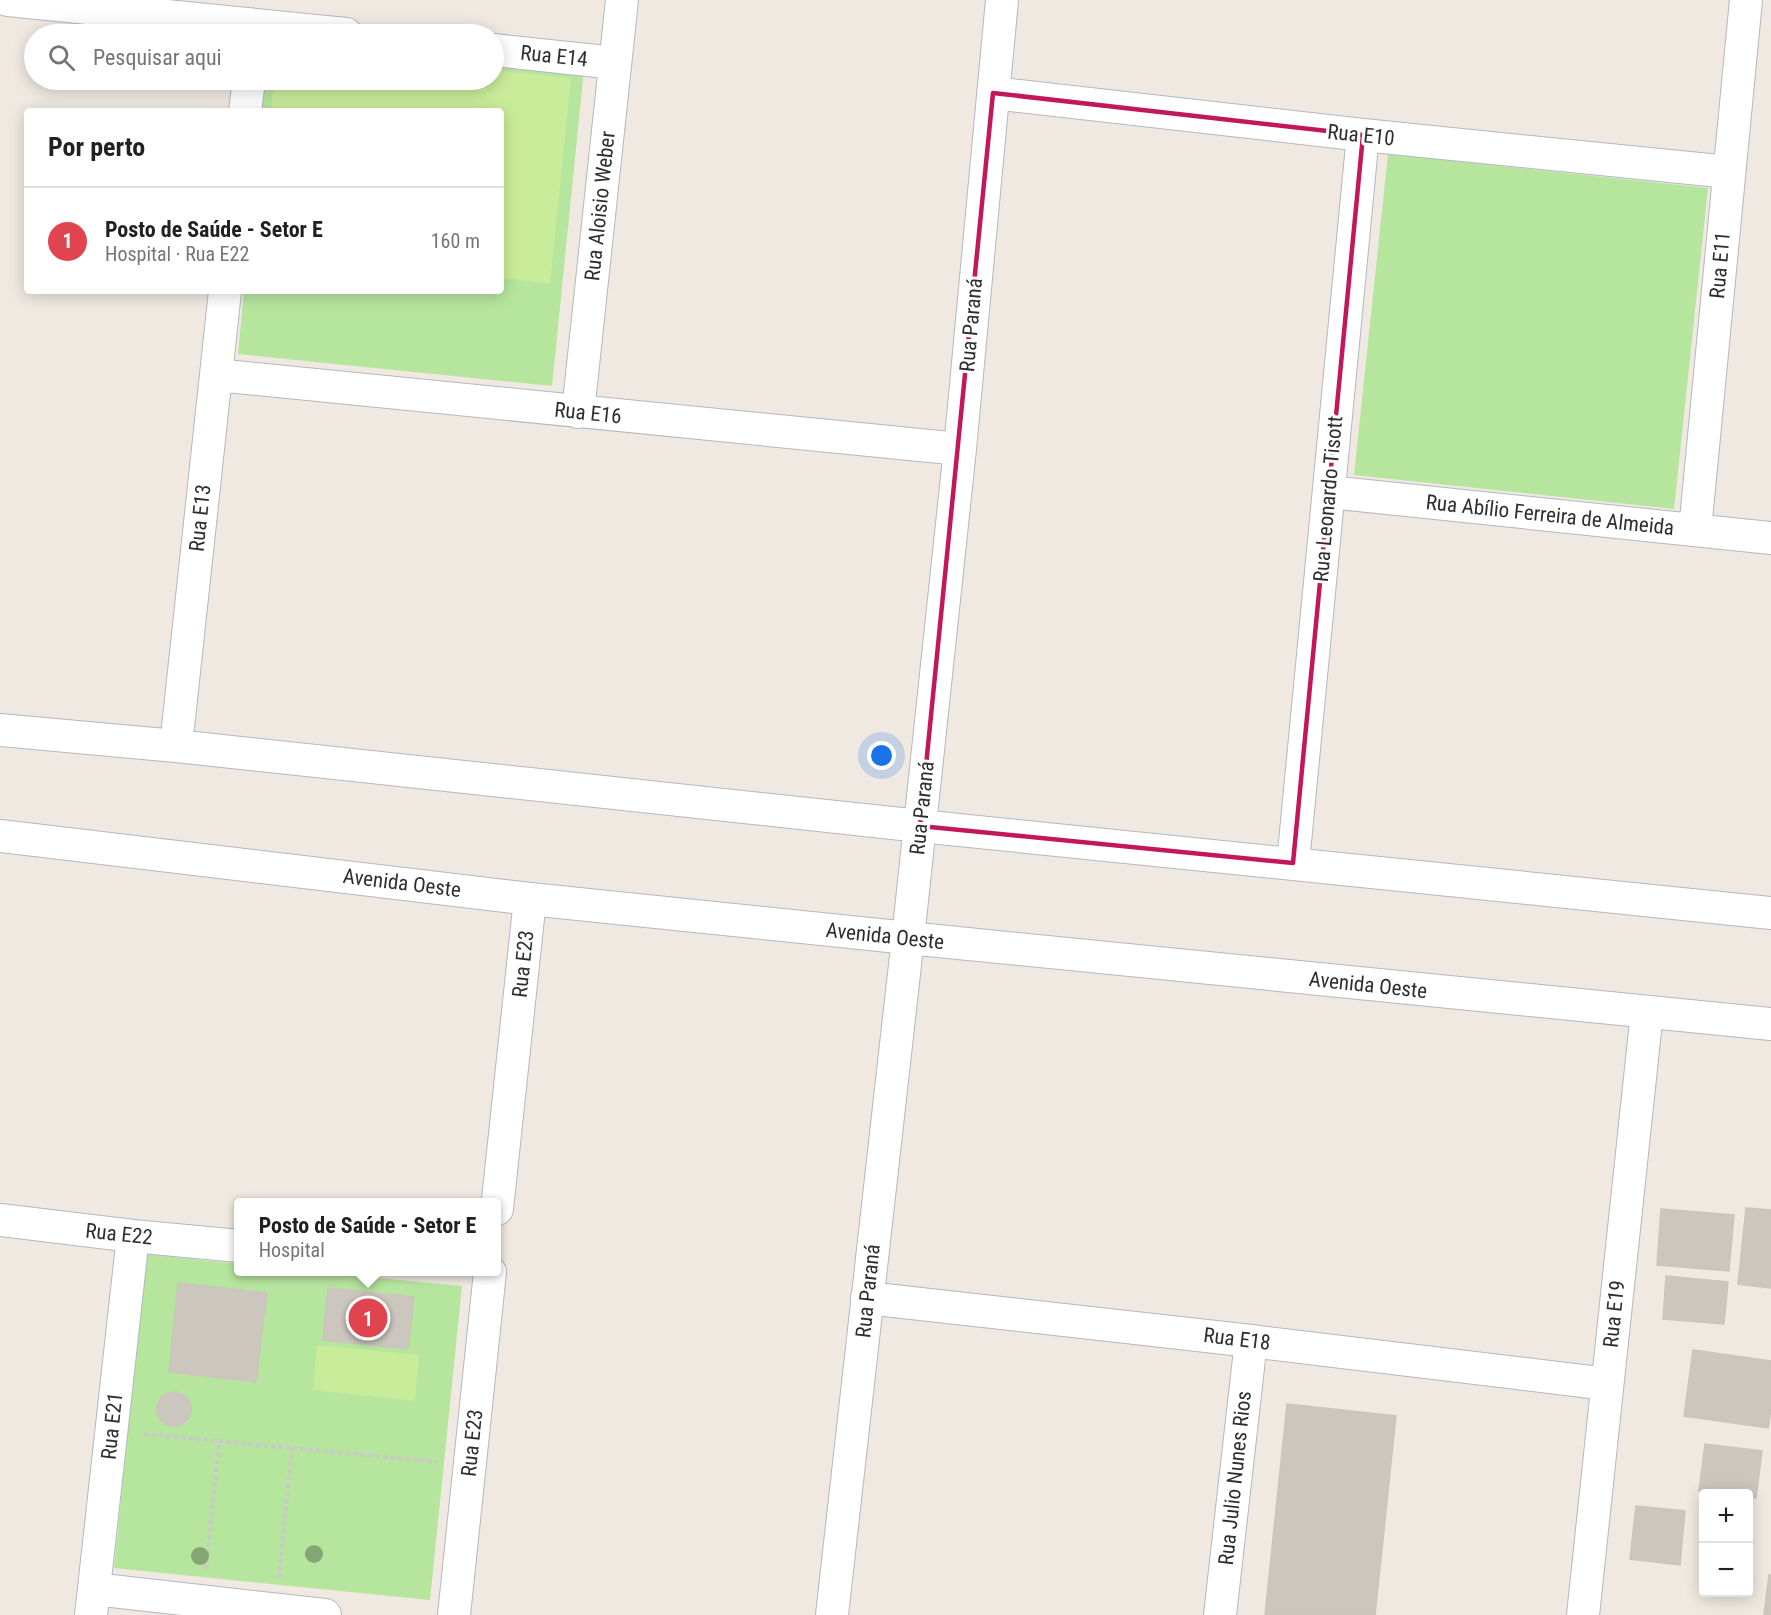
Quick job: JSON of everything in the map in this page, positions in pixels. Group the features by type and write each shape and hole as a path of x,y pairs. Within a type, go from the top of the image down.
{"street":[{"path":"8,0 205,24"},
{"name":"Rua Aloisio Weber","path":"578,412 622,0"},
{"name":"Rua Paraná","path":"832,1615 960,448 1002,0"},
{"name":"Rua E11","path":"1695,530 1746,0"},
{"name":"Rua E14","path":"504,51 615,63"},
{"path":"245,108 248,90"},
{"name":"Rua E10","path":"993,93 1363,135 1729,172"},
{"name":"Rua Leonardo Tisott","path":"1293,863 1363,135"},
{"name":"Rua E13","path":"176,746 225,294"},
{"name":"Rua E16","path":"216,375 960,448"},
{"name":"Rua Abílio Ferreira de Almeida","path":"1329,492 1771,538"},
{"path":"0,730 176,746 920,826 1771,913"},
{"name":"Avenida Oeste","path":"0,836 530,899 1771,1024"},
{"name":"Rua E23","path":"498,1198 530,899"},
{"name":"Rua E19","path":"1583,1615 1647,1012"},
{"name":"Rua E22","path":"0,1220 234,1246"},
{"name":"Rua E21","path":"92,1602 133,1236"},
{"name":"Rua E23","path":"454,1615 490,1276"},
{"name":"Rua E18","path":"867,1298 1606,1384"},
{"name":"Rua Julio Nunes Rios","path":"1220,1615 1251,1341"},
{"path":"92,1602 325,1615"}],"path":[{"path":"140,1433 444,1463"},
{"path":"205,1577 219,1441"},
{"path":"278,1585 292,1448"}],"highlighted area":[{"path":"993,93 1363,135 1293,863 920,826"}],"green space":[{"path":"504,61 584,69 552,386 238,354 244,294 504,294 504,108 262,108 264,90 504,90"},
{"path":"504,71 571,78 550,284 504,278 504,108 271,108 273,90 504,90"},
{"path":"1388,154 1708,188 1674,509 1354,475"},
{"path":"146,1254 234,1263 234,1276 357,1276 462,1286 430,1600 114,1568"},
{"path":"317,1345 419,1355 415,1401 313,1390"}],"building":[{"path":"1746,1208 1771,1210 1771,1288 1738,1284"},
{"path":"1661,1209 1734,1215 1729,1271 1657,1265"},
{"path":"1666,1276 1728,1282 1724,1324 1663,1319"},
{"path":"178,1283 267,1293 256,1382 169,1372"},
{"path":"328,1288 414,1297 408,1349 323,1340"},
{"path":"1693,1350 1771,1361 1771,1409 1768,1428 1684,1416"},
{"path":"174,1392 186,1397 191,1409 186,1421 174,1426 162,1421 157,1409 162,1397"},
{"path":"1287,1404 1396,1416 1375,1615 1265,1615"},
{"path":"1705,1444 1762,1451 1756,1498 1753,1498 1753,1489 1699,1489"},
{"path":"1636,1506 1685,1511 1680,1565 1630,1559"},
{"path":"1769,1575 1771,1575 1771,1615 1764,1614"}],"place":[{"name":"Posto de Saúde - Setor E","path":"368,1318"}]}
